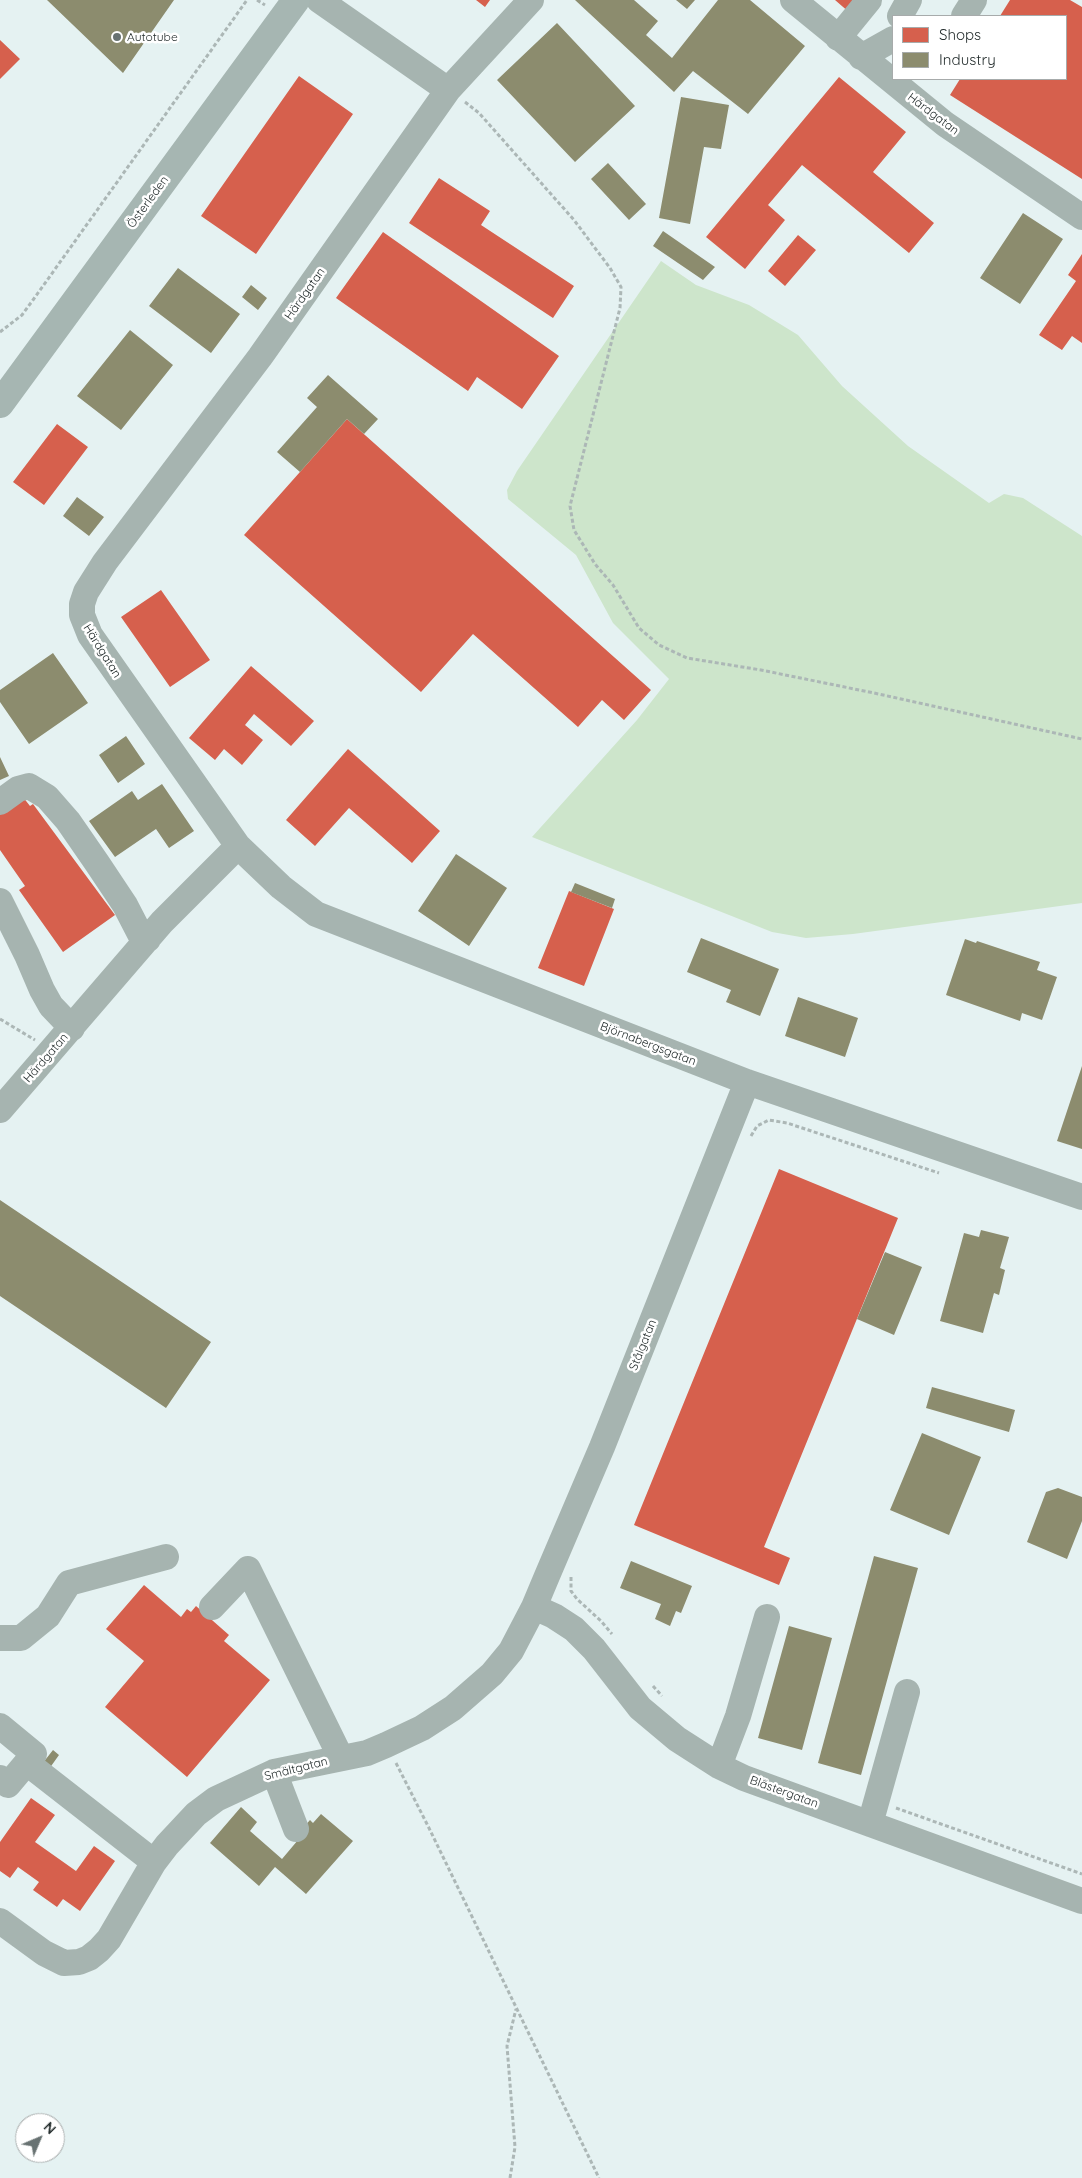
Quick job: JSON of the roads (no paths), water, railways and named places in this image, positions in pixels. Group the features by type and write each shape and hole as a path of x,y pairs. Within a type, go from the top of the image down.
{"main road":[{"name":"Österleden","path":"0,404 296,0"}],"street":[{"path":"319,0 448,90"},
{"name":"Härdgatan","path":"0,1110 148,939 238,846 90,635 84,623 82,604 90,585 101,567 260,357 448,90 531,0"},
{"name":"Härdgatan","path":"793,0 945,124 1082,217"},
{"path":"838,38 869,0"},
{"path":"901,15 909,0"},
{"path":"965,15 974,0"},
{"path":"861,57 892,40"},
{"path":"0,802 18,790 29,786 47,797 68,821 97,863 125,905 140,934 148,939"},
{"name":"Björnabergsgatan","path":"238,846 281,887 316,914 747,1082 1082,1197"},
{"path":"0,901 51,1006 72,1028"},
{"name":"Stålgatan","path":"534,1607 563,1578 617,1410 747,1082"},
{"path":"0,1638 21,1638 48,1616 69,1583 166,1557"},
{"path":"212,1607 248,1569 341,1758"},
{"name":"Smältgatan","path":"0,1922 44,1953 64,1963 79,1962 99,1950 109,1939 154,1862 196,1814 216,1799 274,1772 368,1753 422,1728 453,1708 476,1688 511,1651 534,1607"},
{"name":"Blästergatan","path":"534,1607 554,1616 574,1629 594,1649 640,1708 677,1739 719,1766 744,1778 874,1812 1082,1902"},
{"path":"719,1766 738,1716 767,1617"},
{"path":"874,1812 907,1692"},
{"path":"0,1726 34,1754 8,1785 0,1778"},
{"path":"27,1763 154,1862"},
{"path":"274,1772 296,1829"}],"place":[{"name":"Autotube","path":"117,37"}]}
